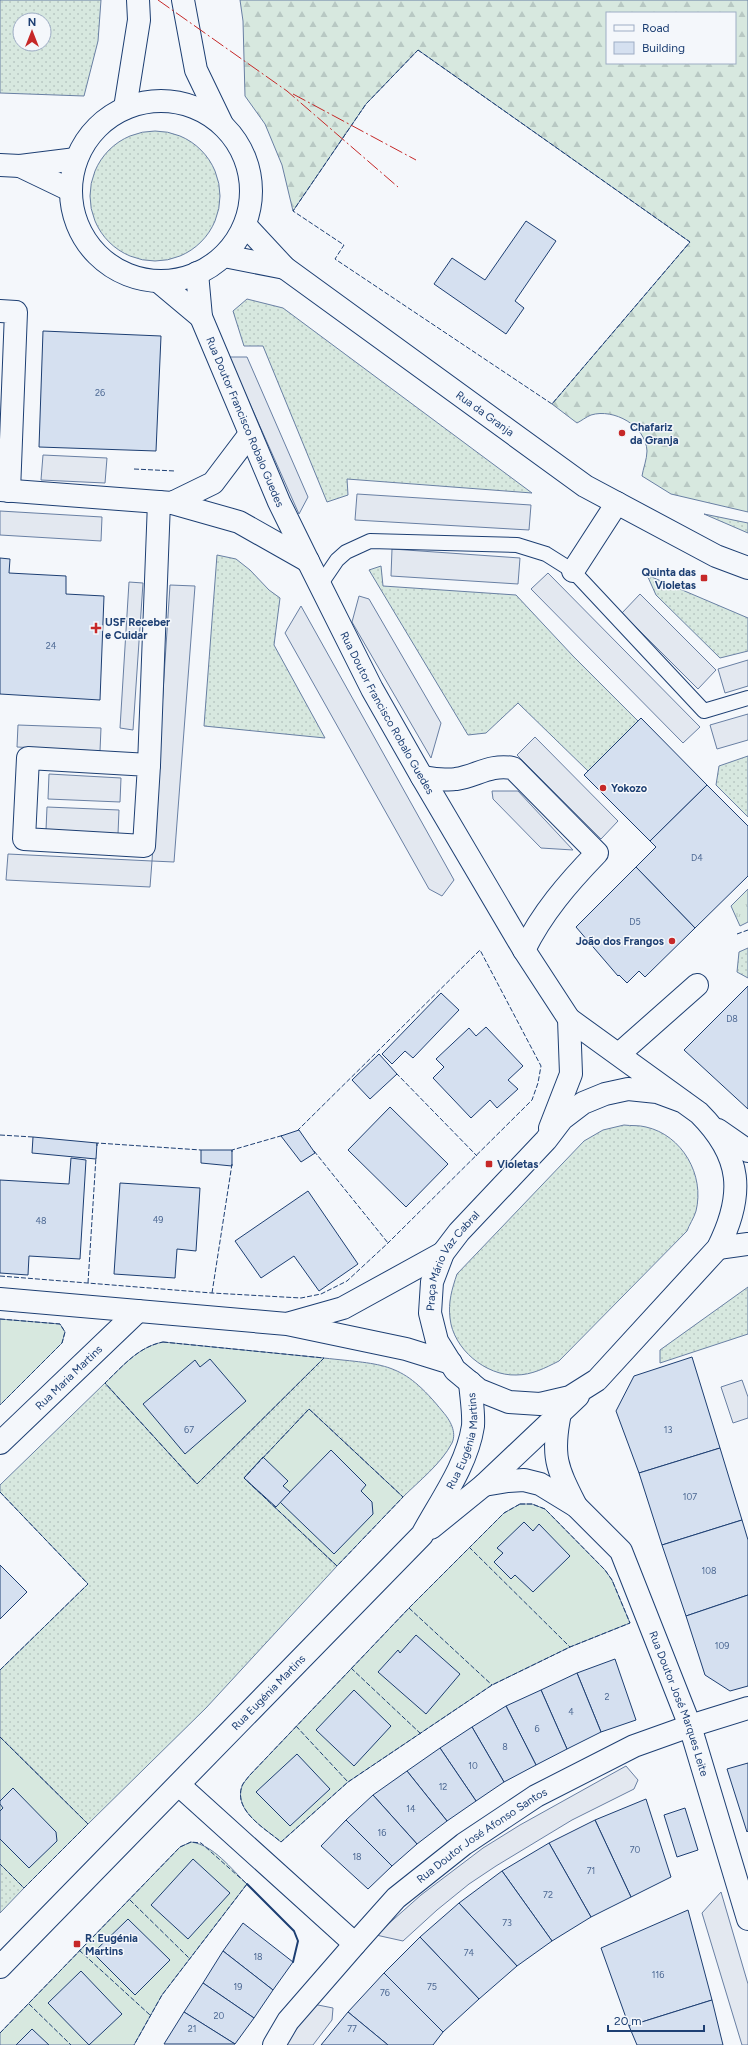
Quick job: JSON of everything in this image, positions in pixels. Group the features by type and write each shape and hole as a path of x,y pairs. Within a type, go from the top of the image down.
{"street":[{"path":"125,108 139,20 138,0"},
{"path":"183,0 196,70 223,126 240,147 249,172 251,199 244,225 236,241 224,256 211,266 197,273 178,279 158,281 131,276 106,263 86,243 74,218 70,190 76,159 88,138 104,120 125,108 150,102 177,102 202,111 223,126"},
{"path":"10,166 76,159"},
{"path":"10,166 70,190"},
{"name":"Rua da Granja","path":"244,225 285,268 585,486 716,556 748,568"},
{"path":"224,256 285,268"},
{"name":"Rua Doutor Francisco Robalo Guedes","path":"197,273 201,317 279,502 308,561 372,689 422,777 524,950 569,1019"},
{"path":"158,281 201,317"},
{"path":"0,311 16,312 4,490 165,502 239,522 308,561"},
{"path":"165,502 213,483 250,434"},
{"path":"149,765 28,758 24,839 144,846 149,765 165,502"},
{"path":"573,571 617,503"},
{"path":"422,777 454,780 489,768 502,766 513,768 596,853 566,886 535,928 524,950"},
{"path":"619,1054 697,985"},
{"path":"569,1019 684,1102"},
{"path":"546,1140 571,1074 569,1019"},
{"name":"Praça Mário Vaz Cabral","path":"628,1090 657,1092 684,1102 699,1113 713,1127 723,1142 730,1158 735,1178 735,1198 730,1224 718,1248 597,1380 570,1397 540,1404 508,1402 479,1390 455,1370 437,1341 430,1314 432,1282 443,1253 459,1232 546,1140 562,1119 583,1103 605,1094 628,1090"},
{"path":"713,1127 748,1151"},
{"path":"718,1248 748,1244"},
{"path":"287,1324 343,1308 443,1253"},
{"path":"0,1299 287,1324 406,1348 451,1363"},
{"name":"Rua Maria Martins","path":"0,1443 138,1311"},
{"name":"Rua Eugénia Martins","path":"0,1967 422,1535 463,1462 469,1447 473,1424 470,1382"},
{"path":"422,1535 484,1486 587,1386"},
{"name":"Rua Doutor José Marques Leite","path":"560,1413 555,1438 556,1456 559,1472 576,1506"},
{"name":"Rua Doutor José Marques Leite","path":"484,1486 508,1481 524,1480 540,1484 576,1506 621,1551 690,1726 748,1919"},
{"name":"Rua Doutor José Afonso Santos","path":"274,2045 288,2021 396,1898 464,1844 536,1796 634,1746 690,1726 748,1708"},
{"path":"179,1785 355,1944"}],"lane":[{"path":"320,585 337,560 346,552 370,541 517,545 546,554 573,571 704,711 748,698"}],"green space":[{"path":"0,0 101,0 98,41 84,96 0,93"},
{"path":"240,0 748,0 748,512 671,494 642,476 647,451 641,434 635,427 619,417 609,414 591,415 577,423 552,404 690,242 418,50 366,104 293,211 282,165 265,124 245,96 243,21"},
{"path":"161,131 180,136 201,150 215,171 219,183 219,209 215,221 201,242 180,256 168,260 149,261 130,256 109,242 95,221 91,209 90,190 95,171 109,150 130,136 142,132"},
{"path":"247,299 283,308 532,493 347,479 348,495 327,502 263,346 244,346 233,311"},
{"path":"704,514 748,523 748,533"},
{"path":"217,555 236,559 250,570 269,590 280,598 274,645 325,738 204,726"},
{"path":"381,566 383,586 516,595 573,656 638,721 588,771 518,703 486,733 468,735 369,570"},
{"path":"647,575 748,618 748,651 720,658 656,595"},
{"path":"748,756 748,817 716,785 719,766"},
{"path":"748,889 748,922 740,926 731,906"},
{"path":"748,948 748,978 737,972 739,952"},
{"path":"624,1125 643,1126 659,1131 670,1138 688,1158 694,1171 698,1197 696,1211 687,1231 559,1361 538,1371 522,1375 505,1374 493,1371 483,1366 464,1350 452,1329 450,1318 450,1301 457,1274 584,1141 603,1130"},
{"path":"748,1287 748,1334 660,1363 660,1350"},
{"path":"0,1319 60,1324 65,1332 62,1343 0,1405"},
{"path":"163,1342 324,1358 197,1484 105,1383 138,1353 154,1344"},
{"path":"324,1358 378,1365 391,1368 403,1374 429,1395 446,1415 453,1430 454,1435 452,1443 436,1465 403,1497 309,1409 244,1478 337,1566 206,1708 88,1824 0,1737 0,1670 88,1584 0,1492 0,1485 105,1383 197,1484"},
{"path":"309,1409 403,1497 337,1566 244,1478"},
{"path":"520,1504 532,1504 545,1509 605,1570 612,1580 630,1623 570,1647 492,1685 348,1782 281,1842 252,1818 246,1811 240,1795 244,1782 409,1608 504,1513"},
{"path":"0,1737 88,1824 24,1888 0,1864"},
{"path":"191,1842 207,1848 222,1858 247,1884 162,1995 134,2045 0,2045 0,2033 180,1847"},
{"path":"0,1864 24,1888 0,1913"}],"shaded area":[{"path":"229,357 247,357 308,497 299,514"},
{"path":"43,455 107,458 105,483 41,480"},
{"path":"357,494 531,505 529,530 355,520"},
{"path":"0,511 102,517 101,541 0,535"},
{"path":"392,549 520,558 518,584 391,576"},
{"path":"548,573 700,727 683,743 531,589"},
{"path":"129,582 143,583 133,730 120,728"},
{"path":"170,585 195,586 174,862 152,861"},
{"path":"640,594 716,670 698,689 622,613"},
{"path":"359,596 369,599 441,723 431,758 352,622"},
{"path":"301,606 454,880 442,896 429,889 285,633"},
{"path":"748,660 748,686 725,693 718,669"},
{"path":"748,714 748,740 717,749 710,725"},
{"path":"18,725 101,728 100,751 17,747"},
{"path":"535,737 618,821 601,839 517,755"},
{"path":"49,774 121,778 120,802 48,799"},
{"path":"492,791 518,791 573,850 541,848 493,799"},
{"path":"47,807 119,810 118,834 46,830"},
{"path":"8,854 152,861 150,887 6,880"},
{"path":"742,1380 748,1397 748,1418 733,1423 721,1387"},
{"path":"626,1766 638,1780 634,1789 572,1820 496,1866 469,1884 437,1910 403,1941 376,1935 421,1895 483,1848 520,1825"},
{"path":"721,1892 748,1984 748,2045 742,2045 702,1913"},
{"path":"313,2004 333,2008 332,2020 313,2045 286,2045"}],"building":[{"path":"526,221 556,241 515,301 524,308 506,334 434,284 452,258 485,280"},
{"path":"43,331 161,336 156,451 39,447"},
{"path":"0,558 10,559 9,573 66,576 66,594 104,596 100,700 0,694"},
{"path":"641,718 707,785 650,841 584,775"},
{"path":"707,785 748,826 748,876 695,928 636,867 656,847 650,841"},
{"path":"636,867 695,928 645,977 639,971 627,983 619,975 618,976 576,927"},
{"path":"748,986 748,1109 684,1050"},
{"path":"441,993 459,1010 413,1058 405,1051 392,1064 382,1054"},
{"path":"486,1027 523,1066 508,1080 518,1089 497,1108 490,1100 471,1118 433,1078 444,1067 436,1059 469,1028 476,1036"},
{"path":"379,1054 397,1074 370,1099 352,1080"},
{"path":"390,1107 448,1164 406,1207 348,1150"},
{"path":"299,1130 315,1153 301,1162 281,1136"},
{"path":"33,1137 97,1143 96,1159 32,1153"},
{"path":"201,1150 232,1150 232,1166 201,1163"},
{"path":"71,1158 86,1160 80,1259 29,1256 28,1275 0,1273 0,1180 69,1184"},
{"path":"120,1183 200,1188 196,1251 177,1249 175,1278 114,1274"},
{"path":"308,1191 358,1264 319,1291 294,1256 261,1278 235,1241"},
{"path":"692,1357 720,1448 639,1473 616,1411 634,1376"},
{"path":"210,1359 246,1401 185,1454 143,1404 195,1360 200,1367"},
{"path":"720,1448 742,1520 662,1545 639,1473"},
{"path":"331,1450 366,1485 361,1491 372,1502 373,1514 334,1554 280,1502"},
{"path":"263,1457 288,1481 283,1486 290,1492 276,1507 244,1478"},
{"path":"742,1520 748,1540 748,1595 686,1616 662,1545"},
{"path":"524,1522 533,1531 539,1524 570,1556 533,1592 515,1575 511,1579 494,1562 503,1553 497,1548"},
{"path":"0,1565 27,1592 0,1619"},
{"path":"748,1595 748,1686 730,1691 705,1675 686,1616"},
{"path":"416,1635 460,1674 426,1714 378,1672 398,1650 400,1653"},
{"path":"615,1659 636,1720 601,1732 577,1673"},
{"path":"577,1673 601,1732 567,1749 541,1690"},
{"path":"354,1690 391,1726 354,1766 316,1730"},
{"path":"541,1690 567,1749 536,1765 506,1706"},
{"path":"506,1706 536,1765 504,1782 472,1727"},
{"path":"472,1727 504,1782 476,1801 440,1748"},
{"path":"440,1748 476,1801 447,1821 407,1771"},
{"path":"297,1754 330,1789 290,1826 256,1792"},
{"path":"748,1763 748,1831 747,1832 727,1769"},
{"path":"407,1771 447,1821 417,1844 373,1795"},
{"path":"13,1788 56,1832 57,1841 29,1868 0,1839 0,1811 3,1808 0,1801"},
{"path":"373,1795 417,1844 392,1866 346,1820"},
{"path":"646,1799 671,1877 631,1897 595,1820"},
{"path":"685,1808 698,1850 677,1857 664,1815"},
{"path":"346,1820 392,1866 368,1889 321,1846"},
{"path":"595,1820 631,1897 591,1917 549,1843"},
{"path":"549,1843 591,1917 552,1941 502,1871"},
{"path":"193,1859 230,1893 188,1939 151,1905"},
{"path":"502,1871 552,1941 517,1966 459,1903"},
{"path":"459,1903 517,1966 479,1999 420,1937"},
{"path":"688,1910 712,2000 629,2026 601,1948"},
{"path":"128,1919 170,1960 135,1995 93,1953"},
{"path":"243,1923 293,1962 273,1990 223,1951"},
{"path":"420,1937 479,1999 443,2032 384,1973"},
{"path":"223,1951 273,1990 254,2018 203,1983"},
{"path":"81,1971 122,2014 89,2045 48,2003"},
{"path":"384,1973 443,2032 433,2045 388,2045 348,2012"},
{"path":"203,1983 254,2018 235,2044 184,2012"},
{"path":"712,2000 723,2045 637,2045 629,2026"},
{"path":"184,2012 235,2044 164,2044"},
{"path":"348,2012 388,2045 321,2045"},
{"path":"32,2029 49,2045 16,2045"}],"fence":[{"path":"418,50 690,242 552,404 335,259 344,245 293,211 366,104 418,50"},
{"path":"134,469 175,471"},
{"path":"737,934 748,930"},
{"path":"0,1276 212,1293 301,1298 321,1294 347,1281 388,1243 532,1100 538,1083 541,1066 480,950 297,1131"},
{"path":"396,1073 477,1156"},
{"path":"0,1135 33,1137"},
{"path":"232,1152 232,1150 284,1135"},
{"path":"97,1146 97,1143 201,1150"},
{"path":"314,1151 388,1243"},
{"path":"88,1283 96,1157"},
{"path":"212,1293 232,1164"},
{"path":"0,1319 60,1324 65,1332 62,1343 0,1405"},
{"path":"163,1342 324,1358 197,1484 105,1383 138,1353 154,1344 163,1342"},
{"path":"309,1409 403,1497 337,1566 244,1478 309,1409"},
{"path":"0,1492 88,1584 0,1670"},
{"path":"520,1504 532,1504 545,1509 605,1570 612,1580 630,1623 570,1647 492,1685 348,1782 281,1842 252,1818 246,1811 240,1795 244,1782 409,1608 504,1513 520,1504"},
{"path":"469,1547 570,1647"},
{"path":"409,1608 492,1685"},
{"path":"351,1668 421,1734"},
{"path":"296,1726 348,1782"},
{"path":"0,1737 88,1824 24,1888 0,1864"},
{"path":"0,2033 180,1847 191,1842 201,1843 247,1884 162,1995 134,2045"},
{"path":"130,1900 189,1958"},
{"path":"79,1950 150,2015"},
{"path":"29,2004 71,2045"}],"wall":[{"path":"247,1884 294,1931 298,1941 293,1962"}],"power":[{"path":"158,0 287,91 398,187"},
{"path":"293,94 416,160"}],"place":[{"name":"Chafariz da Granja","path":"622,433"},
{"name":"Quinta das Violetas","path":"704,578"},
{"name":"USF Receber e Cuidar","path":"96,628"},
{"name":"Yokozo","path":"603,788"},
{"name":"João dos Frangos","path":"672,941"},
{"name":"Violetas","path":"489,1164"},
{"name":"R. Eugénia Martins","path":"77,1944"}]}
